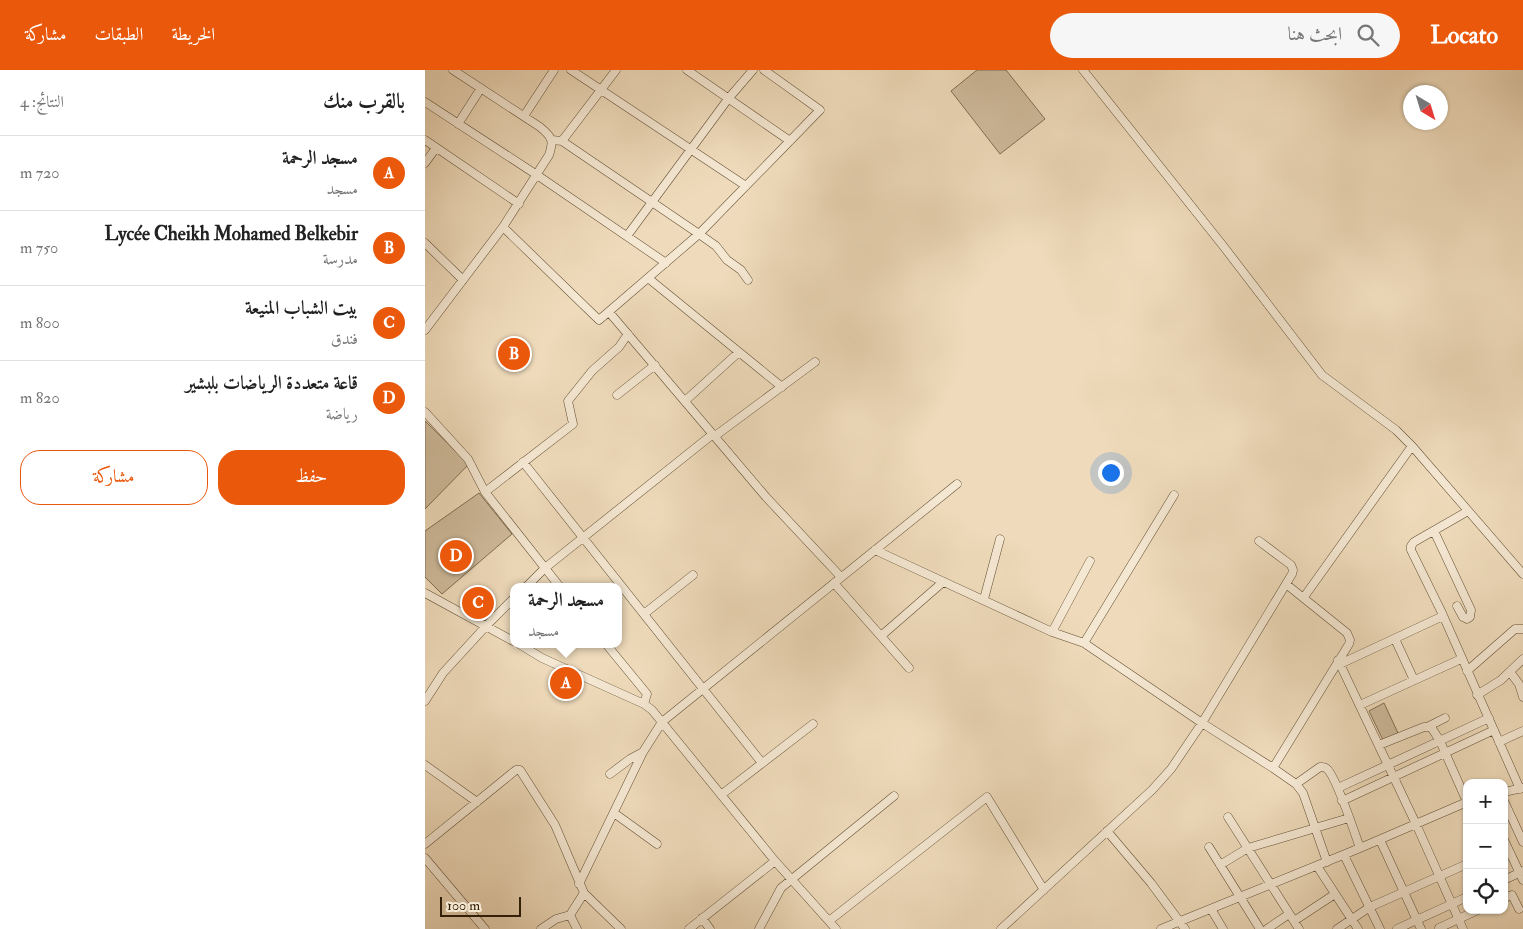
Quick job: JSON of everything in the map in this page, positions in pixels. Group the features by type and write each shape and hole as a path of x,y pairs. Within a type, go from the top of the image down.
{"street":[{"path":"425,330 519,204 549,155 552,146 549,134 540,127 453,70"},
{"path":"524,116 554,70"},
{"path":"571,70 746,186"},
{"path":"562,141 616,70"},
{"path":"687,70 790,141"},
{"path":"627,236 728,99 753,70"},
{"path":"503,227 599,320 699,234 820,110 764,70"},
{"path":"1083,70 1224,246 1322,375 1396,430 1523,574"},
{"path":"458,124 481,88"},
{"path":"425,102 537,175 665,263"},
{"path":"425,140 519,204"},
{"path":"552,140 562,141 716,246 727,260 739,269 748,280"},
{"path":"425,163 436,148"},
{"path":"425,243 463,280"},
{"path":"648,278 782,387"},
{"path":"609,312 766,497 841,577"},
{"path":"485,492 573,424 568,401 592,370 619,347 628,334"},
{"path":"685,401 739,352"},
{"path":"530,583 545,568 714,435 815,362"},
{"path":"617,395 655,365"},
{"path":"425,412 468,459 485,492 557,583"},
{"path":"1304,597 1412,446"},
{"path":"523,462 619,583"},
{"path":"579,884 643,752 663,722 957,484"},
{"path":"1084,643 1174,496"},
{"path":"1469,511 1414,542 1411,548 1443,615 1477,695 1522,788 1508,791"},
{"path":"1434,531 1467,602 1471,616 1466,619 1462,616 1457,606"},
{"path":"984,599 1000,539"},
{"path":"1001,929 1152,790 1171,769 1202,723 1293,574 1292,567 1259,541"},
{"path":"875,550 1053,632 1084,643 1202,723 1273,768 1296,784 1304,797 1327,862"},
{"path":"1053,632 1090,562"},
{"path":"644,614 693,575"},
{"path":"881,636 943,582"},
{"path":"834,583 909,668"},
{"path":"1273,768 1349,644 1348,635 1287,584"},
{"path":"622,587 762,763"},
{"path":"425,593 510,639"},
{"path":"425,701 443,673 510,602"},
{"path":"1339,662 1395,638 1467,602"},
{"path":"1467,671 1513,631 1517,628 1523,629"},
{"path":"1395,638 1414,680"},
{"path":"526,648 542,658 644,704 652,710 775,861 836,929"},
{"path":"609,648 647,694 644,704"},
{"path":"1360,705 1461,659"},
{"path":"1477,695 1493,686 1523,659"},
{"path":"1339,662 1416,824 1463,929"},
{"path":"1510,672 1519,684 1523,697"},
{"path":"1379,745 1445,718"},
{"path":"1338,788 1489,718"},
{"path":"721,795 813,724"},
{"path":"1429,726 1440,741 1463,793"},
{"path":"1342,801 1494,730"},
{"path":"1499,742 1523,731"},
{"path":"610,774 643,752"},
{"path":"425,765 477,802"},
{"path":"1296,784 1317,768 1323,767 1328,770 1338,788 1360,848"},
{"path":"425,844 516,770 520,770 555,825 584,893 621,929"},
{"path":"759,929 781,888 894,796"},
{"path":"829,921 987,797 1044,890"},
{"path":"1161,929 1345,855 1463,804"},
{"path":"1508,809 1523,842"},
{"path":"614,813 657,844"},
{"path":"1228,817 1299,929"},
{"path":"1220,865 1247,848 1349,818"},
{"path":"1508,840 1518,830"},
{"path":"1107,831 1151,883 1185,929"},
{"path":"1380,840 1421,929"},
{"path":"1209,848 1259,929"},
{"path":"1508,849 1522,875 1508,879"},
{"path":"1345,855 1380,929"},
{"path":"425,858 485,929"},
{"path":"689,929 775,861"},
{"path":"1317,866 1358,929"},
{"path":"1337,929 1370,907 1463,866"},
{"path":"541,929 555,919 570,916 584,893"},
{"path":"1267,929 1335,894"},
{"path":"1508,896 1512,895 1519,909"},
{"path":"1515,901 1523,898"},
{"path":"1397,929 1463,899"},
{"path":"1211,909 1223,929"},
{"path":"1440,929 1470,914"},
{"path":"570,916 574,927"},
{"path":"702,918 710,929"}],"shaded area":[{"path":"977,70 1006,70 1045,119 1000,154 951,91"},
{"path":"425,421 469,464 425,509"},
{"path":"479,493 512,534 442,594 425,577 425,531"},
{"path":"1384,703 1398,733 1383,740 1369,711"}],"place":[{"name":"Lycée Cheikh Mohamed Belkebir","path":"514,354"},
{"name":"قاعة متعددة الرياضات بلبشير","path":"456,556"},
{"name":"بيت الشباب المنيعة","path":"478,603"},
{"name":"مسجد الرحمة","path":"566,683"}]}
